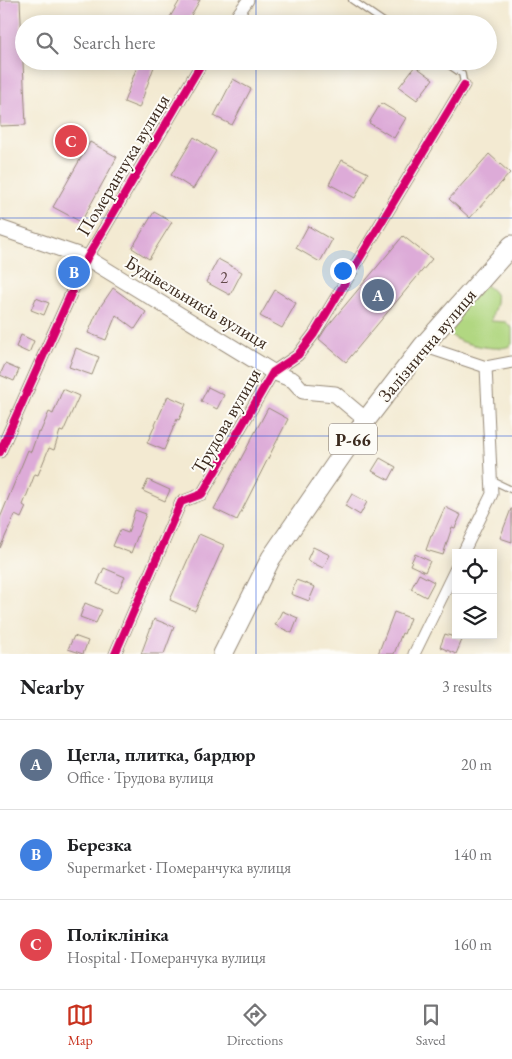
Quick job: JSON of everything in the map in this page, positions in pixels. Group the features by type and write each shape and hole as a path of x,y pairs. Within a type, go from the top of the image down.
{"main road":[{"name":"Залізнична вулиця","path":"222,654 270,558 366,420 423,346 512,245"}],"street":[{"path":"237,15 248,0"},
{"name":"Померанчука вулиця","path":"0,452 87,258 198,70"},
{"name":"Трудова вулиця","path":"115,654 181,502 202,494 273,372 298,354 314,334 464,85"},
{"name":"Будівельників вулиця","path":"0,228 87,258 273,372 293,380 303,390 335,394 366,420"},
{"path":"423,346 486,366 512,362"},
{"path":"465,549 492,494 486,366"},
{"path":"414,654 452,576"}],"lane":[{"path":"352,0 374,15"},
{"path":"456,70 462,74 464,85"},
{"path":"491,479 512,490"}],"green space":[{"path":"485,285 491,289 496,297 491,321 506,322 512,328 512,344 508,347 478,346 458,340 448,333 449,324"}],"building":[{"path":"0,0 20,0 21,15 15,15 15,70 23,70 26,125 0,126"},
{"path":"180,0 200,0 191,15 171,15"},
{"path":"136,70 153,70 139,108 124,102"},
{"path":"412,70 421,70 433,79 417,100 399,87"},
{"path":"233,79 251,89 232,125 214,116"},
{"path":"381,103 406,118 394,138 369,123"},
{"path":"194,137 216,151 193,189 171,175"},
{"path":"90,142 117,157 81,222 53,207"},
{"path":"489,154 510,173 470,218 449,199"},
{"path":"342,160 368,173 355,198 329,184"},
{"path":"154,212 172,222 149,259 132,248"},
{"path":"308,226 332,240 320,262 296,248"},
{"path":"403,236 432,259 346,362 319,339 326,328"},
{"path":"218,259 242,272 230,295 206,282"},
{"path":"113,288 146,312 135,329 116,315 106,340 88,333 98,310"},
{"path":"275,290 296,303 282,328 260,316"},
{"path":"36,298 49,303 44,315 31,310"},
{"path":"21,335 34,341 29,353 16,347"},
{"path":"76,348 99,357 92,375 69,367"},
{"path":"5,364 19,370 14,381 0,375"},
{"path":"208,387 224,395 217,409 201,401"},
{"path":"63,389 79,396 63,432 60,431 54,450 49,448 38,475 35,474 23,505 26,507 21,518 15,515 0,548 0,518 28,450 31,452 38,432 40,433 49,412 53,414"},
{"path":"168,396 186,404 179,420 177,419 164,450 147,443"},
{"path":"268,408 288,419 237,520 214,509"},
{"path":"380,458 396,467 389,480 372,471"},
{"path":"148,480 170,490 165,501 143,491"},
{"path":"352,494 367,502 360,515 345,506"},
{"path":"445,507 461,515 455,528 452,527 443,555 426,550"},
{"path":"512,509 512,542 500,538"},
{"path":"135,510 146,514 131,553 113,546 120,530 128,533"},
{"path":"199,534 224,545 195,611 170,600"},
{"path":"313,547 330,555 323,568 307,560"},
{"path":"415,554 430,561 425,572 410,565"},
{"path":"104,568 125,577 117,593 97,584"},
{"path":"419,574 434,582 426,597 411,589"},
{"path":"296,580 315,587 309,601 291,594"},
{"path":"85,603 102,610 96,623 80,617"},
{"path":"282,611 298,618 292,633 275,625"},
{"path":"394,612 410,618 404,634 402,633 394,654 378,654"},
{"path":"154,619 174,627 164,654 141,654"},
{"path":"445,634 452,636 452,639 462,640 456,654 440,647"},
{"path":"74,636 88,641 83,654 68,649"}],"cycle path":[{"path":"0,452 87,258 198,70"},
{"path":"115,654 181,502 202,494 273,372 298,355 314,334 464,85"}],"place":[{"name":"Поліклініка","path":"71,141"},
{"name":"Березка","path":"74,272"},
{"name":"Цегла, плитка, бардюр","path":"378,295"}]}
